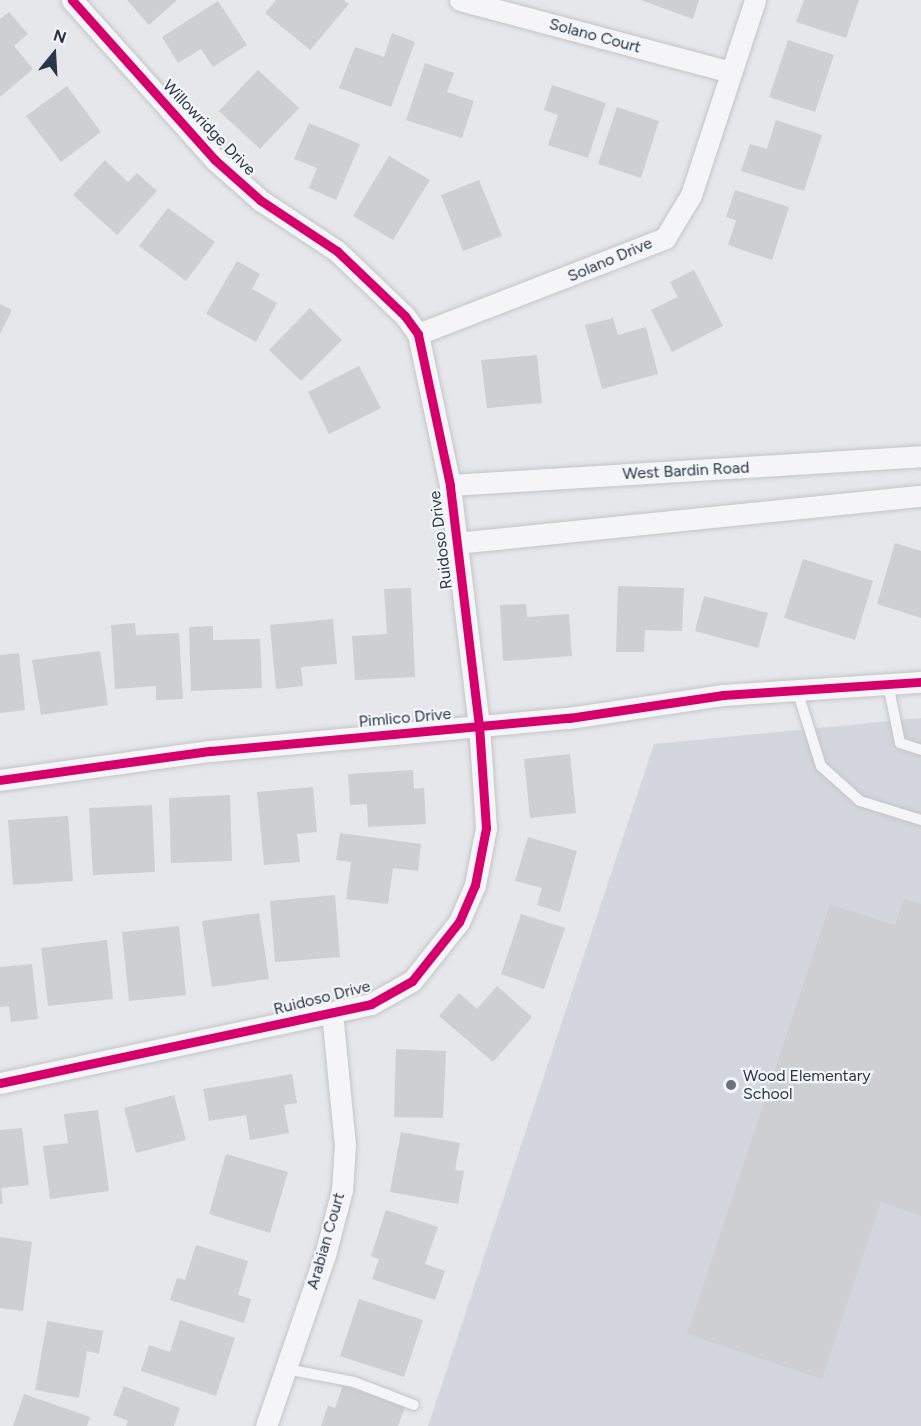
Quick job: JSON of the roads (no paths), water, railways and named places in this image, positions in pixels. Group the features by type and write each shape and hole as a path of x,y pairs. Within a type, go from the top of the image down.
{"street":[{"name":"Willowridge Drive","path":"72,0 215,160 260,200 337,251 405,316 418,334"},
{"name":"Solano Court","path":"460,0 730,72"},
{"name":"Solano Drive","path":"418,334 665,238 691,195 730,72 756,0"},
{"name":"Ruidoso Drive","path":"0,1083 371,1004 412,981 459,922 475,885 486,828 479,726 450,485 418,334"},
{"name":"West Bardin Road","path":"450,485 921,456"},
{"path":"456,543 921,496"},
{"name":"Pimlico Drive","path":"0,780 210,751 568,718 723,695 921,682"},
{"name":"Arabian Court","path":"266,1426 342,1190 345,1145 332,1013"}],"lane":[{"path":"888,684 900,743 921,750"},
{"path":"797,690 821,766 860,801 921,820"},
{"path":"286,1369 354,1382 414,1405"}],"place":[{"name":"Wood Elementary School","path":"731,1085"}]}
